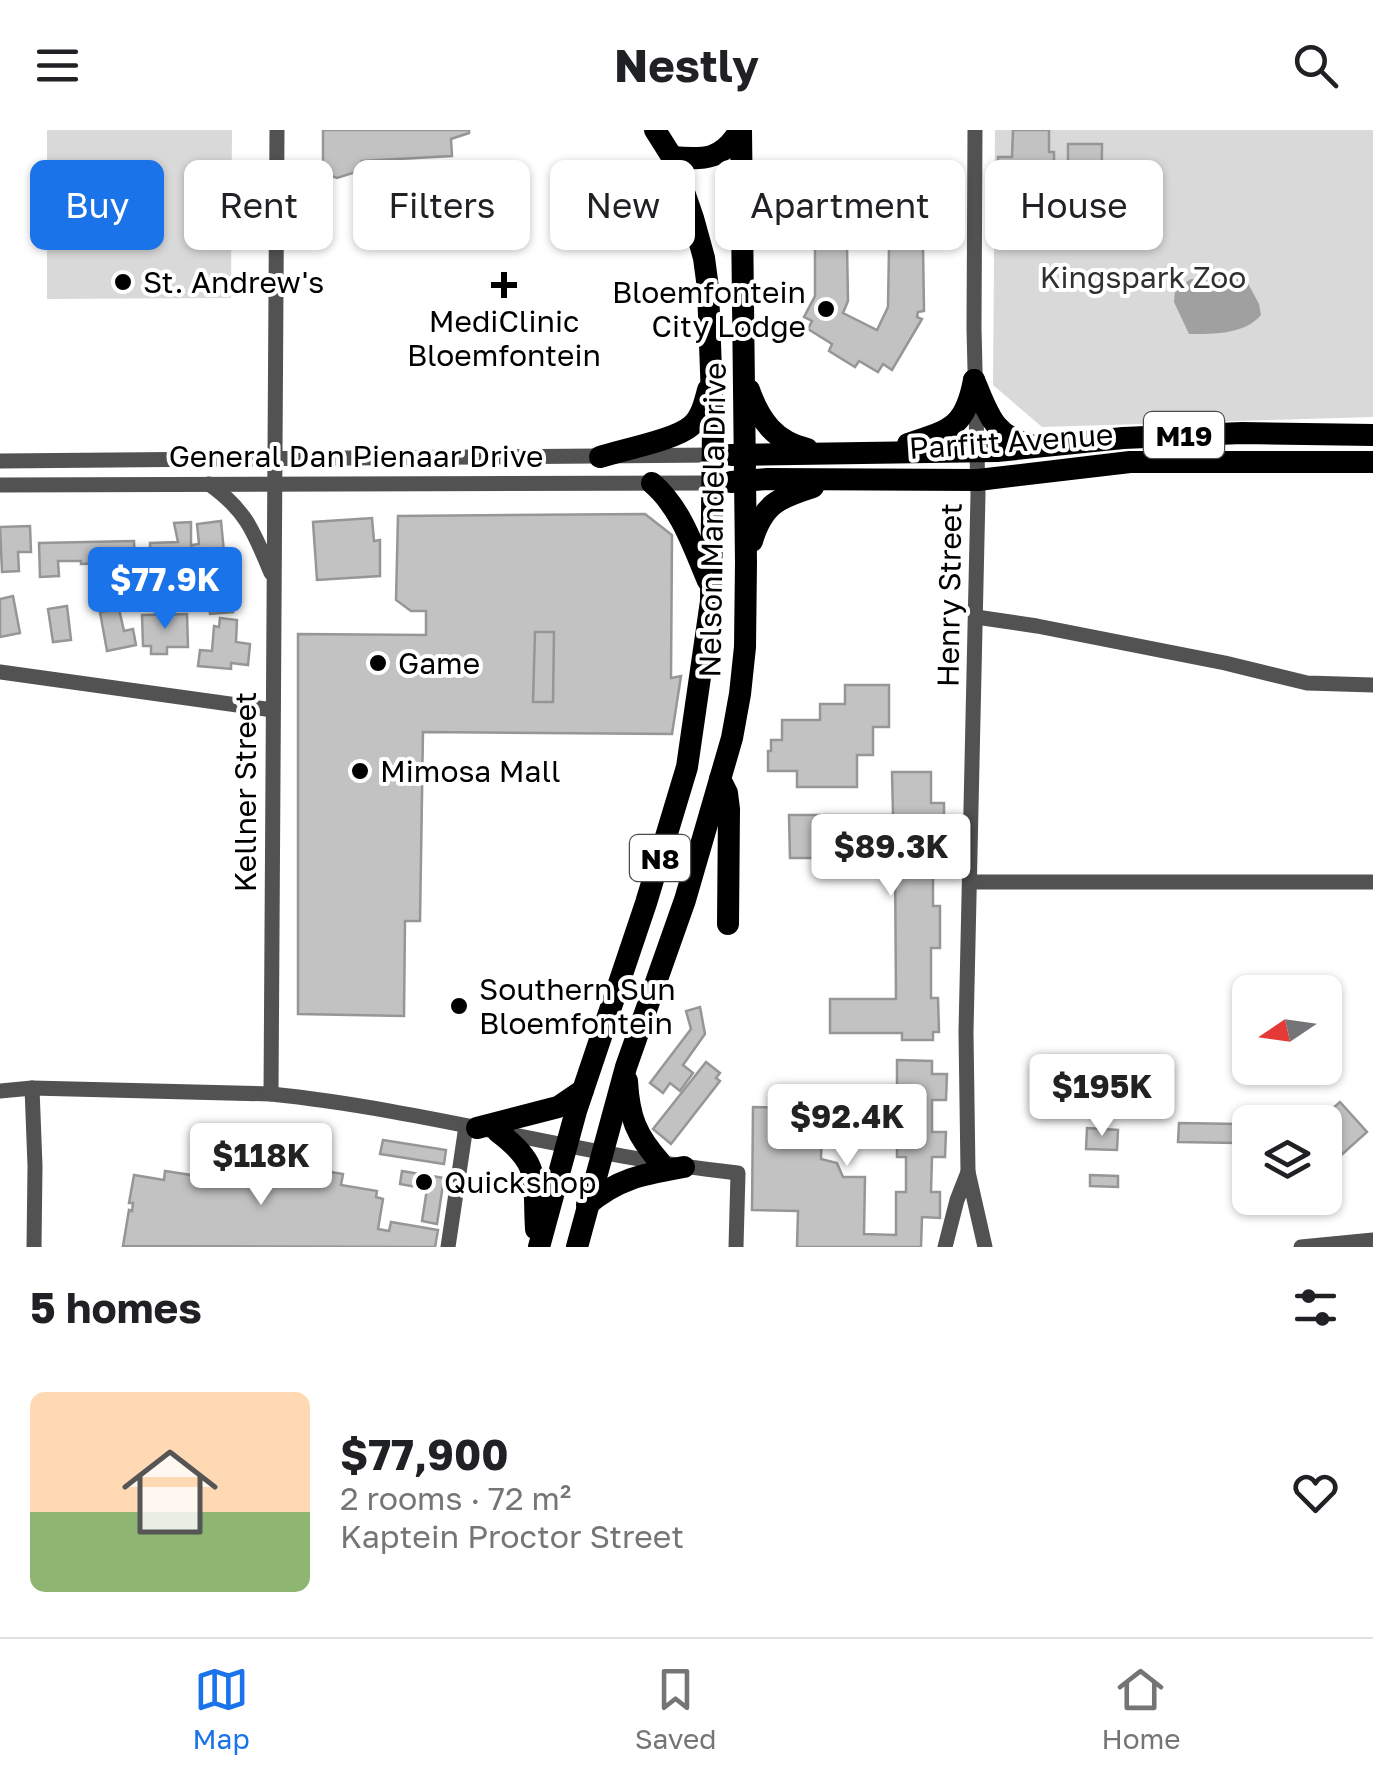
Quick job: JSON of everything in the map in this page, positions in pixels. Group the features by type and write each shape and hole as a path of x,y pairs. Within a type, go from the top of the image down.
{"highway":[{"name":"N8","path":"655,130 672,157 704,258 713,456"},
{"path":"672,157 717,155 741,130"},
{"name":"Nelson Mandela Drive","path":"577,1247 626,1067 685,900 732,738 740,694 746,562 741,130"},
{"path":"600,457 691,426 701,410 712,374"},
{"path":"745,379 758,414 778,437 803,449 830,454"},
{"path":"974,380 996,427 1018,442 1042,447"},
{"path":"878,454 951,429 970,402 974,380"},
{"path":"1242,432 1272,440 1334,442 1364,462"},
{"name":"Parfitt Avenue","path":"713,456 976,451 1242,432 1373,434"},
{"name":"Nelson Mandela Drive","path":"538,1247 583,1090 687,767 711,588 713,456"},
{"name":"Parfitt Avenue","path":"713,483 978,480 1130,462 1364,462"},
{"path":"746,562 760,519 774,502 836,480"},
{"path":"652,483 676,510 711,588"},
{"path":"720,779 729,809 728,924"},
{"path":"626,1067 634,1127 660,1162"},
{"path":"480,1129 558,1107 583,1090"},
{"path":"480,1129 518,1146 530,1166 538,1247"},
{"path":"587,1205 629,1178 684,1167"}],"street":[{"name":"Kellner Street","path":"271,1094 277,130"},
{"name":"Henry Street","path":"968,1172 966,1032 978,480 974,130"},
{"name":"General Dan Pienaar Drive","path":"0,461 713,456"},
{"path":"491,458 503,472 581,483"},
{"name":"General Dan Pienaar Drive","path":"0,482 713,483"},
{"path":"209,484 245,516 274,581"},
{"path":"976,618 1025,623 1307,683 1373,685"},
{"path":"0,672 273,710"},
{"path":"970,882 1373,882"},
{"path":"32,1088 34,1247"},
{"path":"0,1091 32,1088 271,1094 684,1167 738,1172 736,1247"},
{"path":"448,1247 480,1129"},
{"path":"945,1247 968,1172"},
{"path":"968,1172 986,1247"},
{"path":"1301,1247 1373,1240"}],"green space":[{"path":"47,130 232,130 232,160 184,160 184,250 231,250 231,298 47,299 47,250 164,250 164,160 47,160"},
{"name":"Kingspark Zoo","path":"995,130 1373,130 1373,417 1042,427 993,385 994,250 1163,250 1163,160 995,160"}],"shaded area":[{"path":"1243,274 1261,315 1237,330 1189,334 1174,302 1175,290 1191,279 1215,280"}],"building":[{"path":"323,130 469,130 451,139 452,156 353,160 353,173 337,178 333,177 333,160 323,160"},
{"path":"1013,130 1049,130 1049,152 1054,152 1054,160 998,160 1012,157"},
{"path":"1068,144 1102,144 1102,160 1068,160"},
{"name":"Bloemfontein City Lodge","path":"815,250 847,250 848,301 843,313 877,330 888,307 889,250 923,250 924,311 918,312 917,317 922,319 892,370 883,364 878,372 859,361 855,367 829,351 832,344 808,329 812,321 804,317 815,296"},
{"path":"645,514 672,535 671,678 681,676 672,734 423,732 420,921 405,921 404,1016 298,1014 298,634 426,635 426,611 411,611 396,600 398,516"},
{"path":"372,518 374,541 380,540 380,576 317,580 313,522"},
{"path":"221,521 227,583 238,582 239,596 232,597 233,612 210,614 208,593 201,594 198,571 194,571 192,545 199,544 197,524"},
{"path":"191,522 191,548 177,549 178,572 169,573 170,590 151,591 150,543 178,542 174,523"},
{"path":"30,526 31,552 18,552 19,571 2,572 0,527"},
{"path":"134,541 136,590 94,591 93,574 116,573 116,563 58,561 59,576 40,577 39,543"},
{"path":"13,596 20,633 0,637 0,599"},
{"path":"67,606 71,640 53,642 48,609"},
{"path":"119,609 124,631 133,629 136,645 107,651 100,612"},
{"path":"187,614 188,647 167,647 167,654 151,654 151,646 143,646 142,615"},
{"path":"220,618 237,620 236,642 250,644 248,665 231,663 231,669 198,666 200,650 212,651 214,626 219,627"},
{"path":"535,632 554,632 553,702 533,702"},
{"path":"845,685 889,685 889,727 873,727 873,755 857,755 857,787 797,787 797,771 768,771 771,740 782,740 782,720 820,720 820,704 845,704"},
{"path":"892,772 931,772 931,803 944,803 944,867 933,867 933,906 940,906 940,948 931,948 931,998 938,998 939,1032 933,1032 933,1040 902,1040 902,1033 830,1033 830,999 896,999 895,858 790,858 789,815 893,815"},
{"path":"700,1007 705,1034 683,1065 693,1073 680,1091 670,1083 663,1093 650,1083 691,1029 686,1011"},
{"path":"897,1060 932,1061 932,1074 947,1074 946,1100 932,1100 932,1132 946,1132 945,1157 932,1157 931,1192 940,1192 940,1218 922,1217 921,1247 797,1247 798,1211 752,1210 753,1107 822,1108 821,1159 837,1163 843,1177 865,1177 864,1234 896,1235 896,1192 906,1192 906,1157 897,1157 897,1131 906,1131 907,1099 897,1099"},
{"path":"706,1062 720,1073 716,1078 720,1081 671,1144 653,1129"},
{"path":"1340,1102 1367,1132 1342,1154 1342,1105 1337,1105"},
{"path":"1179,1123 1232,1124 1232,1143 1178,1142"},
{"path":"1087,1128 1118,1130 1117,1150 1086,1149"},
{"path":"229,1133 259,1138 258,1143 267,1144 265,1161 343,1174 341,1185 377,1191 376,1197 383,1199 378,1229 389,1231 391,1222 438,1230 435,1247 123,1246 129,1210 132,1211 133,1203 129,1203 134,1175 164,1180 165,1171 231,1181 234,1163 224,1161"},
{"path":"383,1140 446,1150 444,1164 380,1154"},
{"path":"402,1171 444,1178 437,1224 422,1221 427,1189 400,1184"},
{"path":"1090,1175 1118,1176 1118,1187 1090,1186"}],"place":[{"name":"St. Andrew's","path":"123,282"},
{"name":"MediClinic Bloemfontein","path":"504,285"},
{"name":"Bloemfontein City Lodge","path":"826,309"},
{"name":"Game","path":"378,663"},
{"name":"Mimosa Mall","path":"360,771"},
{"name":"Southern Sun Bloemfontein","path":"459,1006"},
{"name":"Quickshop","path":"424,1182"}]}
